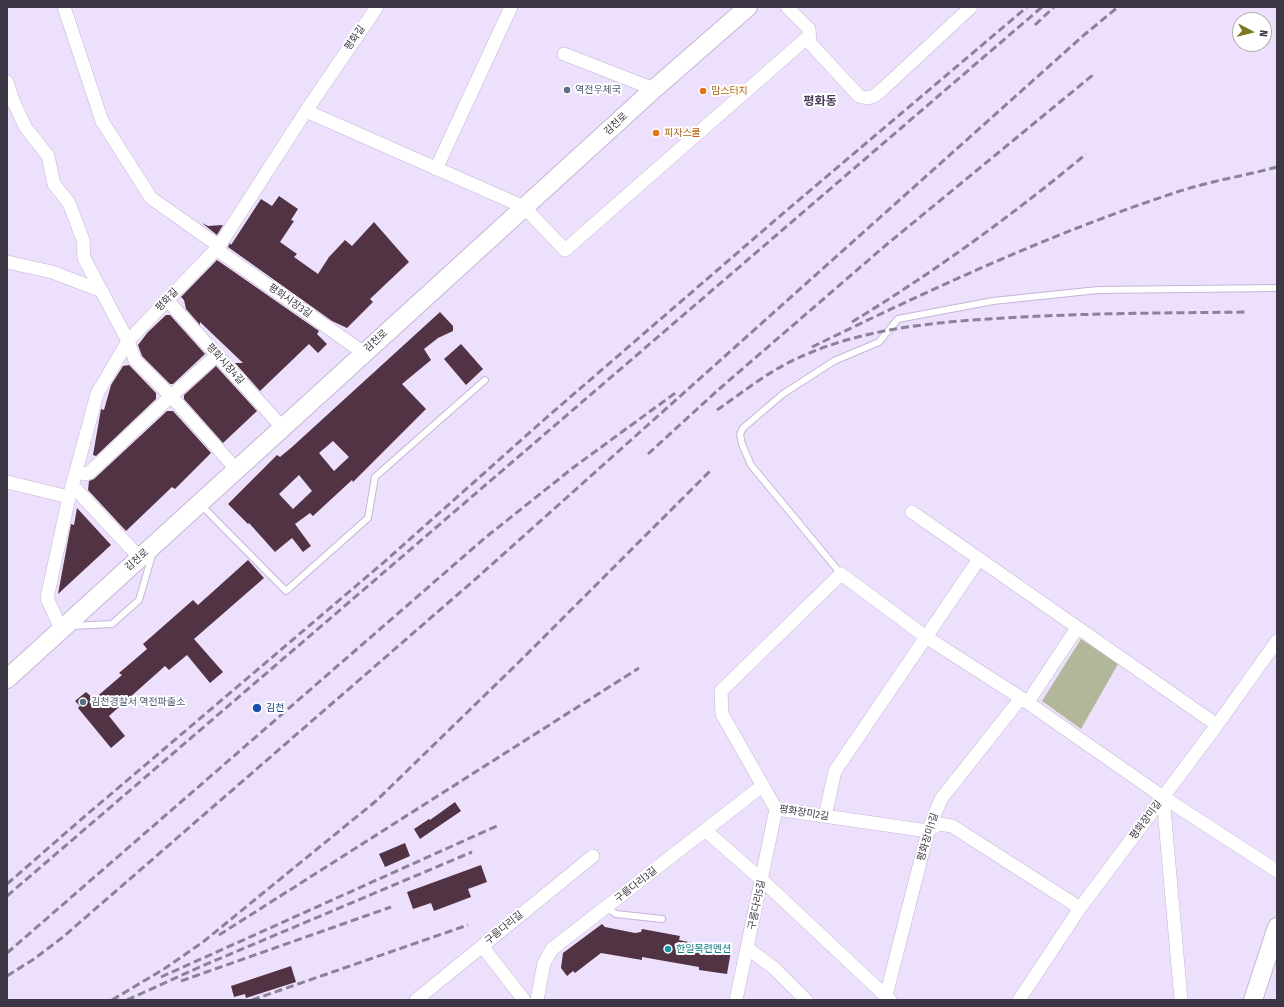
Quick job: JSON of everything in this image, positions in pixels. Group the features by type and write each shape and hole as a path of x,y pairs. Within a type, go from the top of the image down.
{"street":[{"name":"평화시장3길","path":"64,7 102,121 151,198 364,353"},
{"name":"평화길","path":"62,628 47,598 70,491 97,394 128,341 218,247 306,111 377,7"},
{"path":"436,169 511,7"},
{"name":"김천로","path":"7,678 654,89 748,7"},
{"path":"787,7 808,29 810,43 859,96 866,99 873,98 971,7"},
{"path":"306,111 524,207 565,250 809,36"},
{"path":"564,54 654,89"},
{"path":"7,82 14,103 26,128 48,156 54,184 69,203 83,240 84,258 128,341 135,360 171,396 236,469"},
{"path":"7,262 52,272 102,291"},
{"name":"평화시장4길","path":"167,300 282,427"},
{"path":"76,471 85,474 89,473 217,355"},
{"path":"7,482 70,491 140,557"},
{"path":"912,512 1217,725"},
{"path":"826,816 835,771 979,559"},
{"path":"841,574 926,637 1024,700 1163,797 1277,871"},
{"name":"평화장미2길","path":"841,574 722,690 722,714 776,809 928,831 939,824 952,826 1080,908"},
{"name":"평화장미1길","path":"887,999 928,831 941,800 1024,700 1078,628"},
{"name":"평화장미길","path":"1019,1000 1080,908 1217,725 1277,641"},
{"name":"구름다리3길","path":"537,1000 544,963 548,954 762,786"},
{"path":"1163,797 1181,1000"},
{"name":"구름다리5길","path":"739,998 747,948 776,809"},
{"path":"706,831 762,880 887,999"},
{"name":"구름다리길","path":"416,1000 593,856"},
{"path":"1253,1000 1277,927"},
{"path":"482,946 524,1000"},
{"path":"747,948 774,968 806,1000"}],"lane":[{"path":"841,574 751,465 742,444 740,434 743,428 783,394 834,362 879,342 898,319 993,302 1098,290 1277,288"},
{"path":"199,503 286,591 368,518 375,477 485,380"},
{"path":"62,628 112,624 139,600 156,542"},
{"path":"606,908 616,914 662,919"}],"green space":[{"path":"1081,639 1118,664 1081,729 1042,701"}],"building":[{"path":"279,196 298,209 291,220 294,221 280,242 297,254 294,257 318,274 329,257 345,240 352,246 374,222 409,262 370,299 373,302 347,328 332,321 228,247 230,243 231,245 261,199 272,206"},
{"path":"202,223 208,226 223,225 217,235"},
{"path":"217,260 319,331 317,334 327,344 318,353 309,344 260,391 235,363 243,363 200,322 200,325 186,309 184,300 181,297"},
{"path":"440,312 453,326 453,331 438,338 424,349 431,360 402,384 426,409 353,482 352,480 313,516 310,513 295,524 311,546 303,552 292,538 275,552 249,523 248,524 228,504 277,455 280,457","holes":["333,441 349,457 334,471 319,453","299,475 312,491 293,509 279,494"]},
{"path":"166,315 170,315 205,354 173,384 170,384 142,356 138,345 148,332"},
{"path":"461,344 483,369 466,385 444,359"},
{"path":"129,365 156,393 156,399 96,456 93,455 101,409 104,410 111,385 123,366"},
{"path":"216,366 257,411 223,443 184,399 184,395"},
{"path":"167,411 173,411 211,453 175,489 172,487 126,531 88,490 89,481 94,479"},
{"path":"77,508 111,545 58,594 71,524 74,525"},
{"path":"248,560 264,578 194,639 223,672 210,683 187,655 169,670 165,666 109,716 125,736 111,748 78,708 80,706 75,701 86,692 94,699 122,675 119,673 147,649 143,644 193,600 198,605"},
{"path":"455,802 461,811 420,839 414,829 429,819 430,820"},
{"path":"405,843 410,856 385,867 379,854"},
{"path":"481,865 487,882 468,889 471,897 434,911 431,903 413,909 407,892"},
{"name":"한일목련멘션","path":"602,924 605,927 635,933 641,932 642,929 680,936 679,940 731,951 727,974 699,970 699,967 642,957 642,960 601,953 575,973 573,971 567,976 561,968 563,953"},
{"path":"291,966 296,982 246,998 245,994 234,997 231,986"}],"railway":[{"path":"7,884 383,563 546,418 787,210 1027,7"},
{"path":"7,896 1042,7"},
{"path":"1035,25 1054,7"},
{"path":"7,976 34,959 63,937 479,576 1084,35 1118,7"},
{"path":"648,454 718,390 886,245 1094,74"},
{"path":"852,322 943,263 1002,221 1086,154"},
{"path":"812,347 947,283 1084,225 1189,188 1277,167"},
{"path":"717,410 766,375 798,358 848,340 900,328 952,322 1035,316 1248,312"},
{"path":"7,953 486,537 574,467 678,391"},
{"path":"112,1000 164,969 203,942 376,801 521,660 710,471"},
{"path":"219,935 639,668"},
{"path":"161,977 499,825"},
{"path":"127,1000 202,966 472,852"},
{"path":"181,981 391,907"},
{"path":"252,1000 468,925"}],"place":[{"name":"역전우체국","path":"567,90"},
{"name":"맘스터치","path":"703,91"},
{"name":"피자스쿨","path":"656,133"},
{"name":"김천경찰서 역전파출소","path":"83,702"},
{"name":"김천","path":"257,708"},
{"name":"한일목련멘션","path":"668,949"}],"district":[{"name":"평화동","path":"820,102"}]}
